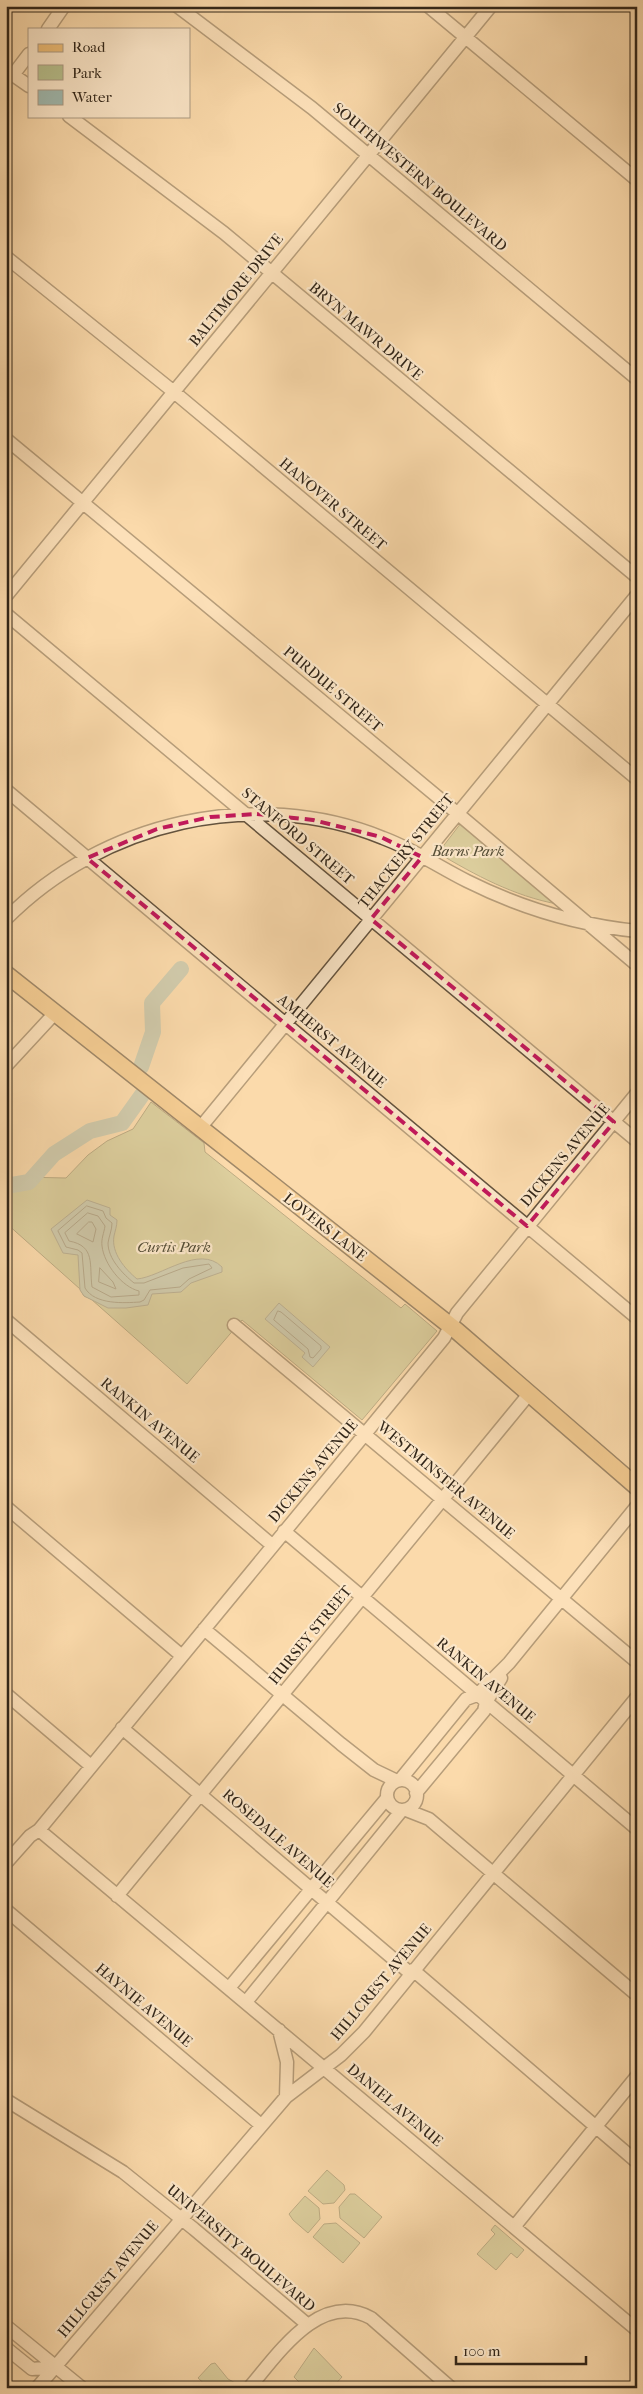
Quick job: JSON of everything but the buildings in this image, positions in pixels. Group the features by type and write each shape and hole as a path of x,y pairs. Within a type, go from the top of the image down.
{"main road":[{"name":"LOVERS LANE","path":"6,974 450,1325 637,1487"}],"street":[{"path":"49,28 64,6"},
{"name":"SOUTHWESTERN BOULEVARD","path":"177,6 312,108 637,379"},
{"path":"428,6 637,180"},
{"name":"BALTIMORE DRIVE","path":"6,596 491,6"},
{"path":"28,55 10,72 28,85"},
{"name":"BRYN MAWR DRIVE","path":"72,118 183,200 637,577"},
{"name":"HANOVER STREET","path":"6,256 174,392 637,779"},
{"name":"PURDUE STREET","path":"6,440 458,813 637,965"},
{"name":"THACKERY STREET","path":"200,1128 546,704 637,596"},
{"name":"STANFORD STREET","path":"6,614 637,1141"},
{"name":"AMHERST AVENUE","path":"6,790 637,1318"},
{"path":"6,919 43,886 110,846 157,828 210,817 246,814 285,816 341,825 381,837 493,893 536,909 585,922 637,932"},
{"path":"6,1066 55,1013"},
{"name":"DICKENS AVENUE","path":"6,1863 30,1836 39,1830 444,1338 456,1312 637,1093"},
{"name":"RANKIN AVENUE","path":"8,1325 272,1545"},
{"name":"WESTMINSTER AVENUE","path":"234,1325 637,1662"},
{"name":"HURSEY STREET","path":"116,1896 529,1394"},
{"path":"246,2002 404,1810 413,1805 416,1795 481,1715 482,1698 637,1506"},
{"path":"6,1507 182,1656"},
{"name":"RANKIN AVENUE","path":"284,1531 637,1829"},
{"path":"204,1629 374,1770 399,1781 411,1783 430,1819 637,1996"},
{"path":"6,1694 91,1766"},
{"name":"HILLCREST AVENUE","path":"37,2388 286,2097 341,2055 364,2032 637,1697"},
{"path":"229,1988 387,1795 390,1785 399,1781 466,1699 482,1698"},
{"name":"ROSEDALE AVENUE","path":"122,1728 637,2162"},
{"path":"374,1770 392,1807 430,1819"},
{"name":"DANIEL AVENUE","path":"39,1830 637,2330"},
{"name":"HAYNIE AVENUE","path":"6,1910 261,2125"},
{"path":"280,2030 287,2062 286,2097"},
{"path":"514,2226 637,2076"},
{"name":"UNIVERSITY BOULEVARD","path":"6,2100 123,2172 181,2218 308,2325 332,2312 356,2311 365,2314 392,2335 451,2388"},
{"path":"249,2388 289,2342 308,2325"},
{"path":"6,2326 82,2388"},
{"path":"6,2348 32,2369 55,2367"}],"highlighted area":[{"path":"257,814 313,820 381,837 422,857 371,919 614,1122 527,1226 87,858 157,829 210,817"}],"green space":[{"name":"Barns Park","path":"461,823 557,904 525,896 495,884 438,853"},
{"name":"Curtis Park","path":"151,1102 204,1143 205,1152 401,1308 405,1304 437,1331 362,1420 242,1320 187,1384 91,1299 84,1296 80,1289 6,1223 6,1180 21,1177 66,1178 88,1155 107,1141 133,1129"},
{"path":"327,2170 344,2185 345,2190 334,2203 323,2204 308,2191"},
{"path":"350,2194 355,2194 382,2217 364,2238 340,2218 339,2207"},
{"path":"305,2196 319,2208 320,2219 308,2233 289,2214"},
{"path":"336,2223 360,2243 343,2263 313,2237 324,2224"},
{"path":"495,2225 524,2250 517,2258 511,2253 496,2270 477,2254 495,2234 491,2230"},
{"path":"314,2348 342,2377 332,2388 305,2388 294,2377"},
{"path":"215,2363 228,2379 239,2385 237,2388 209,2388 198,2378 211,2364"}],"water":[{"path":"87,1200 110,1208 110,1215 117,1220 114,1242 117,1254 137,1279 191,1260 202,1259 213,1261 222,1267 222,1272 191,1283 181,1292 152,1294 148,1305 108,1308 84,1296 80,1290 78,1255 63,1253 51,1229"},
{"path":"279,1303 330,1347 313,1367 302,1357 305,1353 265,1319"}],"waterway":[{"path":"141,1067 153,1032 152,1003 181,969"},
{"path":"6,1186 29,1182 54,1154 90,1131 122,1123 142,1095"}]}
